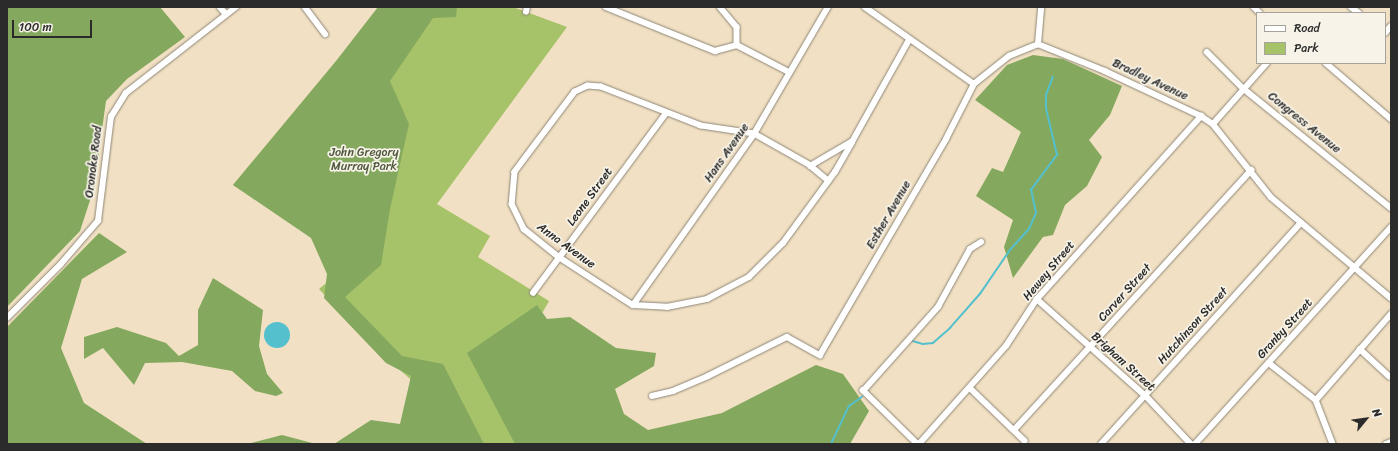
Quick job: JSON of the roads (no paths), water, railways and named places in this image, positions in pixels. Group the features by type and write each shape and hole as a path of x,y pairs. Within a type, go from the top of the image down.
{"street":[{"path":"220,7 226,14"},
{"name":"Oronoke Road","path":"7,318 62,264 98,221 111,116 126,92 236,7"},
{"path":"305,7 325,34"},
{"path":"606,7 715,51 738,45 789,72"},
{"path":"720,7 737,27 738,45"},
{"name":"Hans Avenue","path":"633,305 754,134 828,7"},
{"path":"865,7 909,40 974,84 1009,56 1038,44 1042,7"},
{"path":"633,305 667,307 707,299 749,277 783,243 829,181 909,40"},
{"name":"Bradley Avenue","path":"1038,44 1105,71 1201,116 1213,124 1271,197 1353,268 1391,298"},
{"name":"Congress Avenue","path":"1207,52 1244,89 1391,208"},
{"path":"1213,124 1266,64"},
{"path":"1327,64 1391,119"},
{"name":"Esther Avenue","path":"652,396 673,391 694,382 789,337 820,355 946,139 974,84"},
{"name":"Anna Avenue","path":"633,305 559,256 524,229 512,204 515,172 575,92 588,86 601,87 701,126 754,134 811,166 829,181"},
{"name":"Leone Street","path":"533,293 666,113"},
{"name":"Hewey Street","path":"918,444 970,388 1006,346 1037,299 1201,116"},
{"path":"811,166 852,142"},
{"name":"Carver Street","path":"1014,430 1091,348 1251,170"},
{"name":"Hutchinson Street","path":"1101,444 1301,223"},
{"name":"Granby Street","path":"1195,444 1391,227"},
{"path":"918,444 863,391 938,307 970,249 981,242"},
{"name":"Brigham Street","path":"1037,299 1146,396 1191,444"},
{"path":"1316,400 1391,314"},
{"path":"1360,349 1389,376"},
{"path":"1269,363 1316,400 1333,444"},
{"path":"970,388 1025,440"},
{"path":"1386,444 1391,442"}],"water":[{"path":"277,322 286,326 290,335 286,344 277,348 268,344 264,335 268,326"}],"waterway":[{"path":"913,341 923,344 933,343 950,328 980,294 1010,250 1029,229 1036,213 1031,190 1057,155 1046,109 1046,95 1053,77"},
{"path":"831,444 849,406 862,397"}],"park label":[{"name":"John Gregory Murray Park","path":"364,160"}]}
